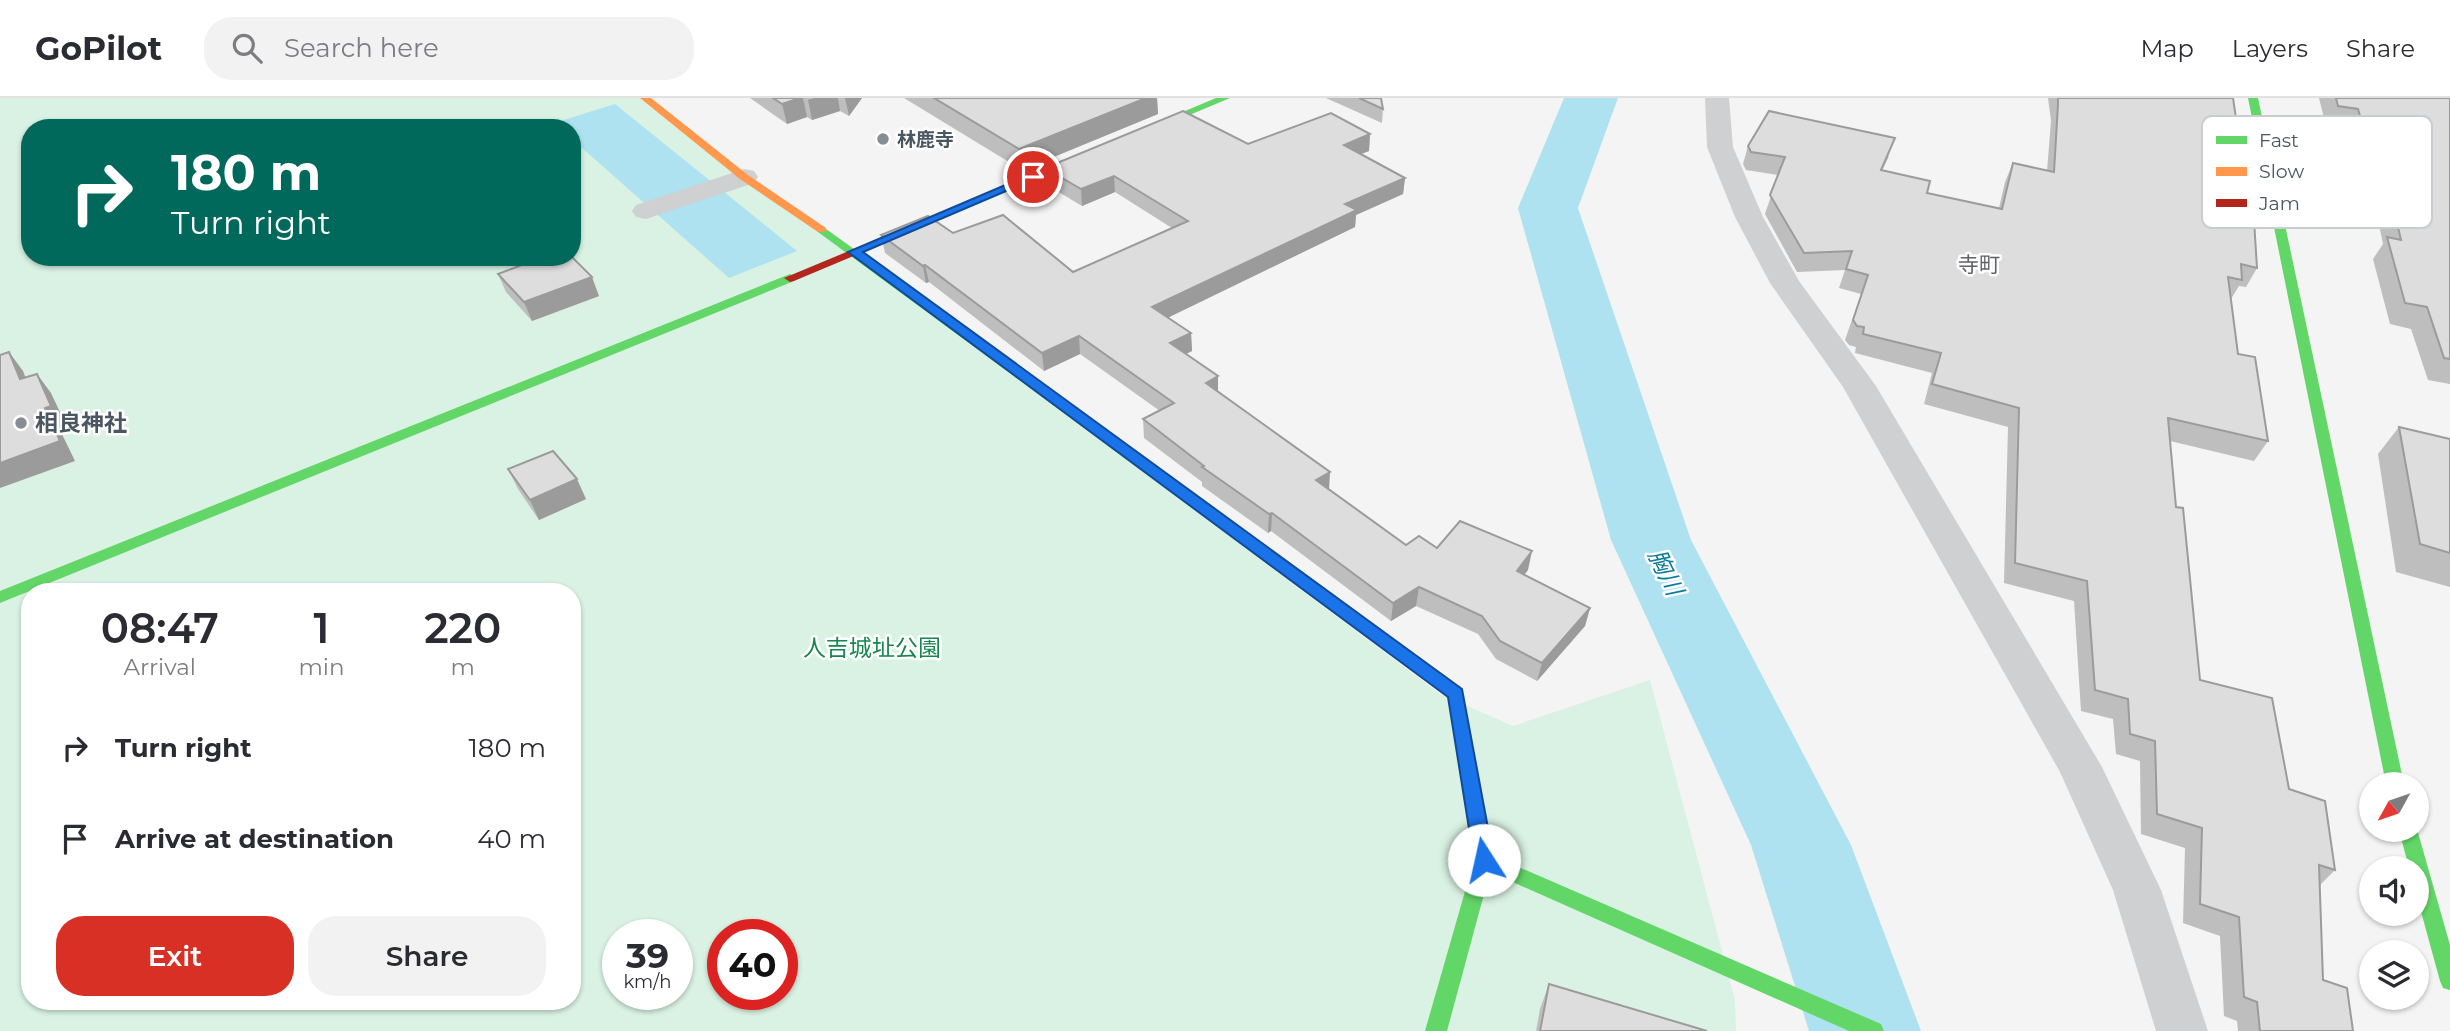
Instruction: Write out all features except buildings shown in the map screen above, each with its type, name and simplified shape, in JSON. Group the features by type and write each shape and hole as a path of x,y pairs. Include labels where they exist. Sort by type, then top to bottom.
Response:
{"street":[{"path":"645,98 732,181 854,252 1456,693 1484,860 1436,1031"},
{"path":"35,583 854,252 1225,98"},
{"path":"1717,98 1720,147 1749,217 1786,283 1858,386 2080,768 2137,890 2182,1031"},
{"path":"2253,98 2257,116"},
{"path":"646,211 732,181"},
{"path":"2280,228 2393,772"},
{"path":"0,597 21,589"},
{"path":"2411,842 2450,981"},
{"path":"1484,860 1873,1031"}],"green space":[{"name":"人吉城址公園","path":"0,98 644,98 1440,694 1513,726 1650,680 1735,1000 1736,1031 0,1031"}],"water":[{"path":"615,104 797,251 729,278 581,147 581,119 567,119"}],"waterway":[{"name":"胸川","path":"1591,98 1548,208 1651,540 1801,845 1865,1031"}],"traffic: fast":[{"path":"952,211 1225,98"},
{"path":"2253,98 2257,116"},
{"path":"2280,228 2393,772"},
{"path":"822,230 1330,600"},
{"path":"35,583 790,278"},
{"path":"0,597 21,589"},
{"path":"2411,842 2450,981"},
{"path":"1436,1031 1484,860 1873,1031"}],"traffic: slow":[{"path":"645,98 744,177 822,230"},
{"path":"1330,600 1456,693 1484,860"}],"traffic: jam":[{"path":"790,278 952,211"}],"place":[{"name":"林鹿寺","path":"883,139"},
{"name":"相良神社","path":"21,423"}],"district":[{"name":"寺町","path":"1979,264"}],"route":[{"path":"1033,177 854,252 1456,693 1484,860"}]}
